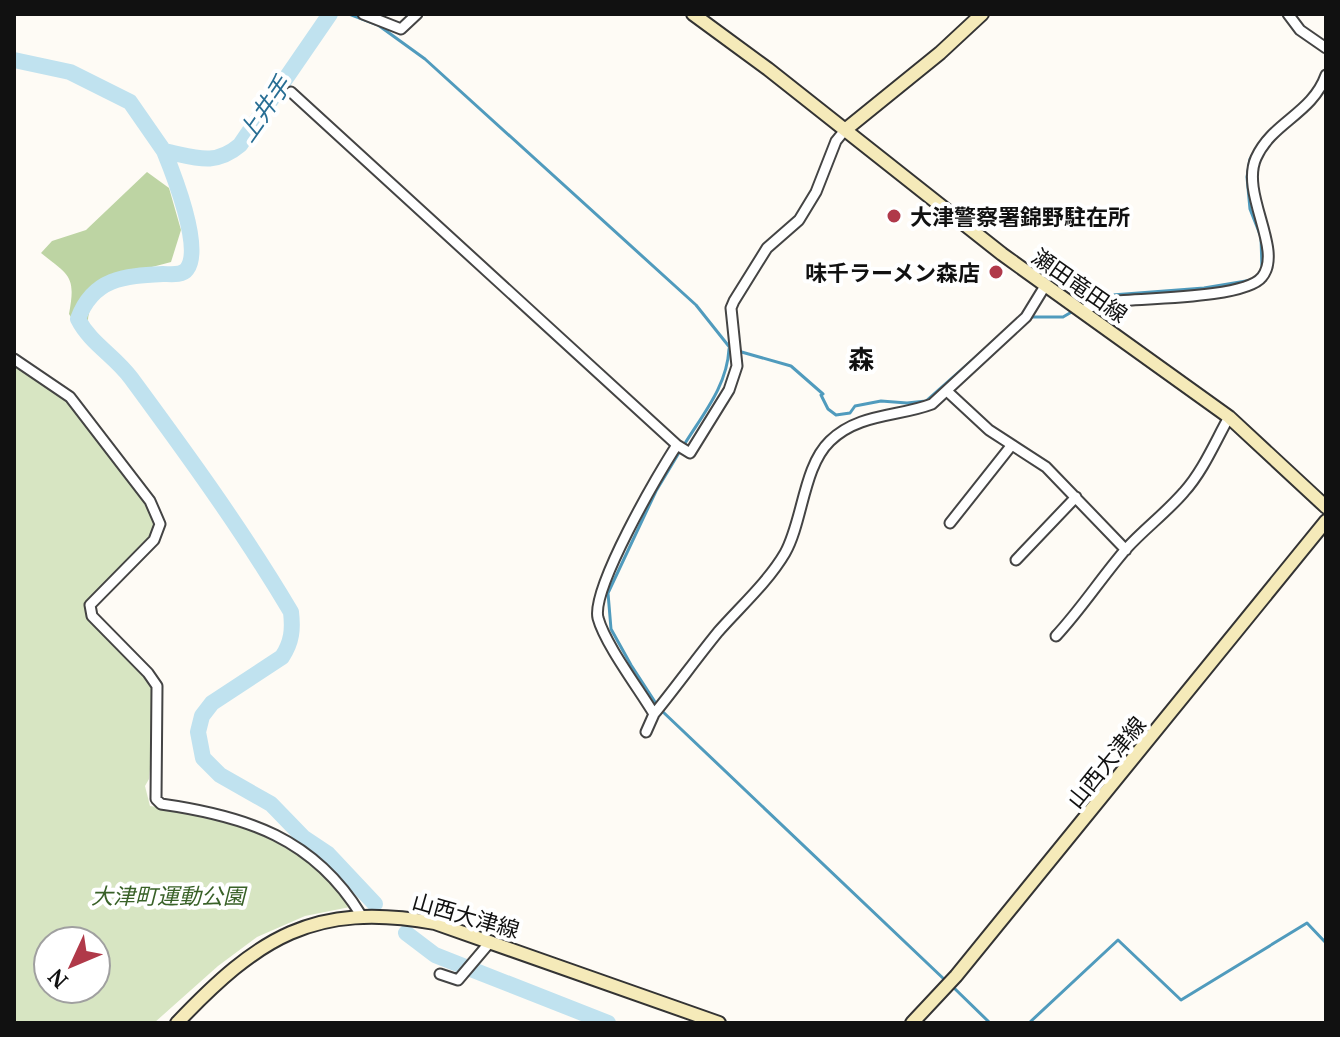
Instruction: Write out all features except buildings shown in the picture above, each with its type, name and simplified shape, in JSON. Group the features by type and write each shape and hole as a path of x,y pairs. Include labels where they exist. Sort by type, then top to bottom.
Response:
{"main road":[{"name":"瀬田竜田線","path":"693,14 1045,286 1084,310 1229,417 1326,507"},
{"path":"845,130 940,53 982,14"},
{"name":"山西大津線","path":"912,1023 956,976 1326,521"},
{"name":"山西大津線","path":"177,1023 217,981 256,950 285,933 336,918 361,915 403,917 435,923 719,1023"}],"street":[{"path":"363,14 401,29 417,14"},
{"path":"1288,14 1300,30 1326,48"},
{"path":"1084,310 1103,302 1221,292 1258,283 1269,268 1269,258 1255,205 1254,162 1275,132 1314,100 1326,75"},
{"path":"291,92 677,445 690,453 729,390 737,366 731,308 734,301 767,248 799,220 825,174 836,141 845,130"},
{"path":"646,732 654,714 786,550 802,497 824,448 831,440 854,424 932,404 1026,317 1045,286"},
{"path":"14,359 70,397 150,501 160,524 154,540 90,605 92,616 157,686 156,799 161,804 229,816 285,841 320,864 345,890 361,915"},
{"path":"948,392 960,406 1011,446 1046,467 1126,550"},
{"path":"1056,636 1078,613 1093,588 1102,582 1126,550 1186,491 1229,417"},
{"path":"654,714 615,651 598,619 597,609 603,587 626,535 677,445"},
{"path":"950,523 1011,446"},
{"path":"1016,560 1076,497"},
{"path":"440,974 458,980 491,941"}],"green space":[{"path":"147,172 169,188 181,230 171,262 114,281 97,296 89,311 88,345 69,314 72,292 68,278 41,253 52,241 86,230"},
{"name":"大津町運動公園","path":"14,364 60,394 82,416 154,519 150,538 90,597 85,607 88,616 143,673 153,692 154,735 149,779 145,786 150,806 207,817 262,836 311,865 332,884 350,907 305,916 257,937 218,966 154,1023 14,1023"}],"waterway":[{"name":"上井手","path":"14,60 70,72 130,102 164,151 195,158 213,158 231,152 240,145 330,14"},
{"path":"349,14 378,25 425,59 696,305 731,349"},
{"path":"1262,269 1261,237 1250,209 1247,177 1250,159 1263,139"},
{"path":"164,151 189,228 191,259 187,269 179,274 123,278 101,287 84,305 78,319 89,335 125,370 173,435 234,522 291,612 291,635 282,657 212,703 202,716 198,732 203,758 220,775 271,804 304,838 328,854 375,904"},
{"path":"1101,299 1112,295 1204,288 1252,280"},
{"path":"1030,317 1063,317 1075,310"},
{"path":"738,351 791,366 823,394 828,409 836,415 850,413 855,406 881,401 926,401 996,339"},
{"path":"684,445 719,387 729,349"},
{"path":"657,705 611,629 608,593 656,491 680,451"},
{"path":"662,711 946,981"},
{"path":"1029,1023 1118,940 1181,1000 1307,923 1326,943"},
{"path":"406,933 435,955 608,1023"},
{"path":"952,986 990,1023"}],"place":[{"name":"大津警察署錦野駐在所","path":"894,216"},
{"name":"味千ラーメン森店","path":"996,272"}],"district":[{"name":"森","path":"861,359"}]}
